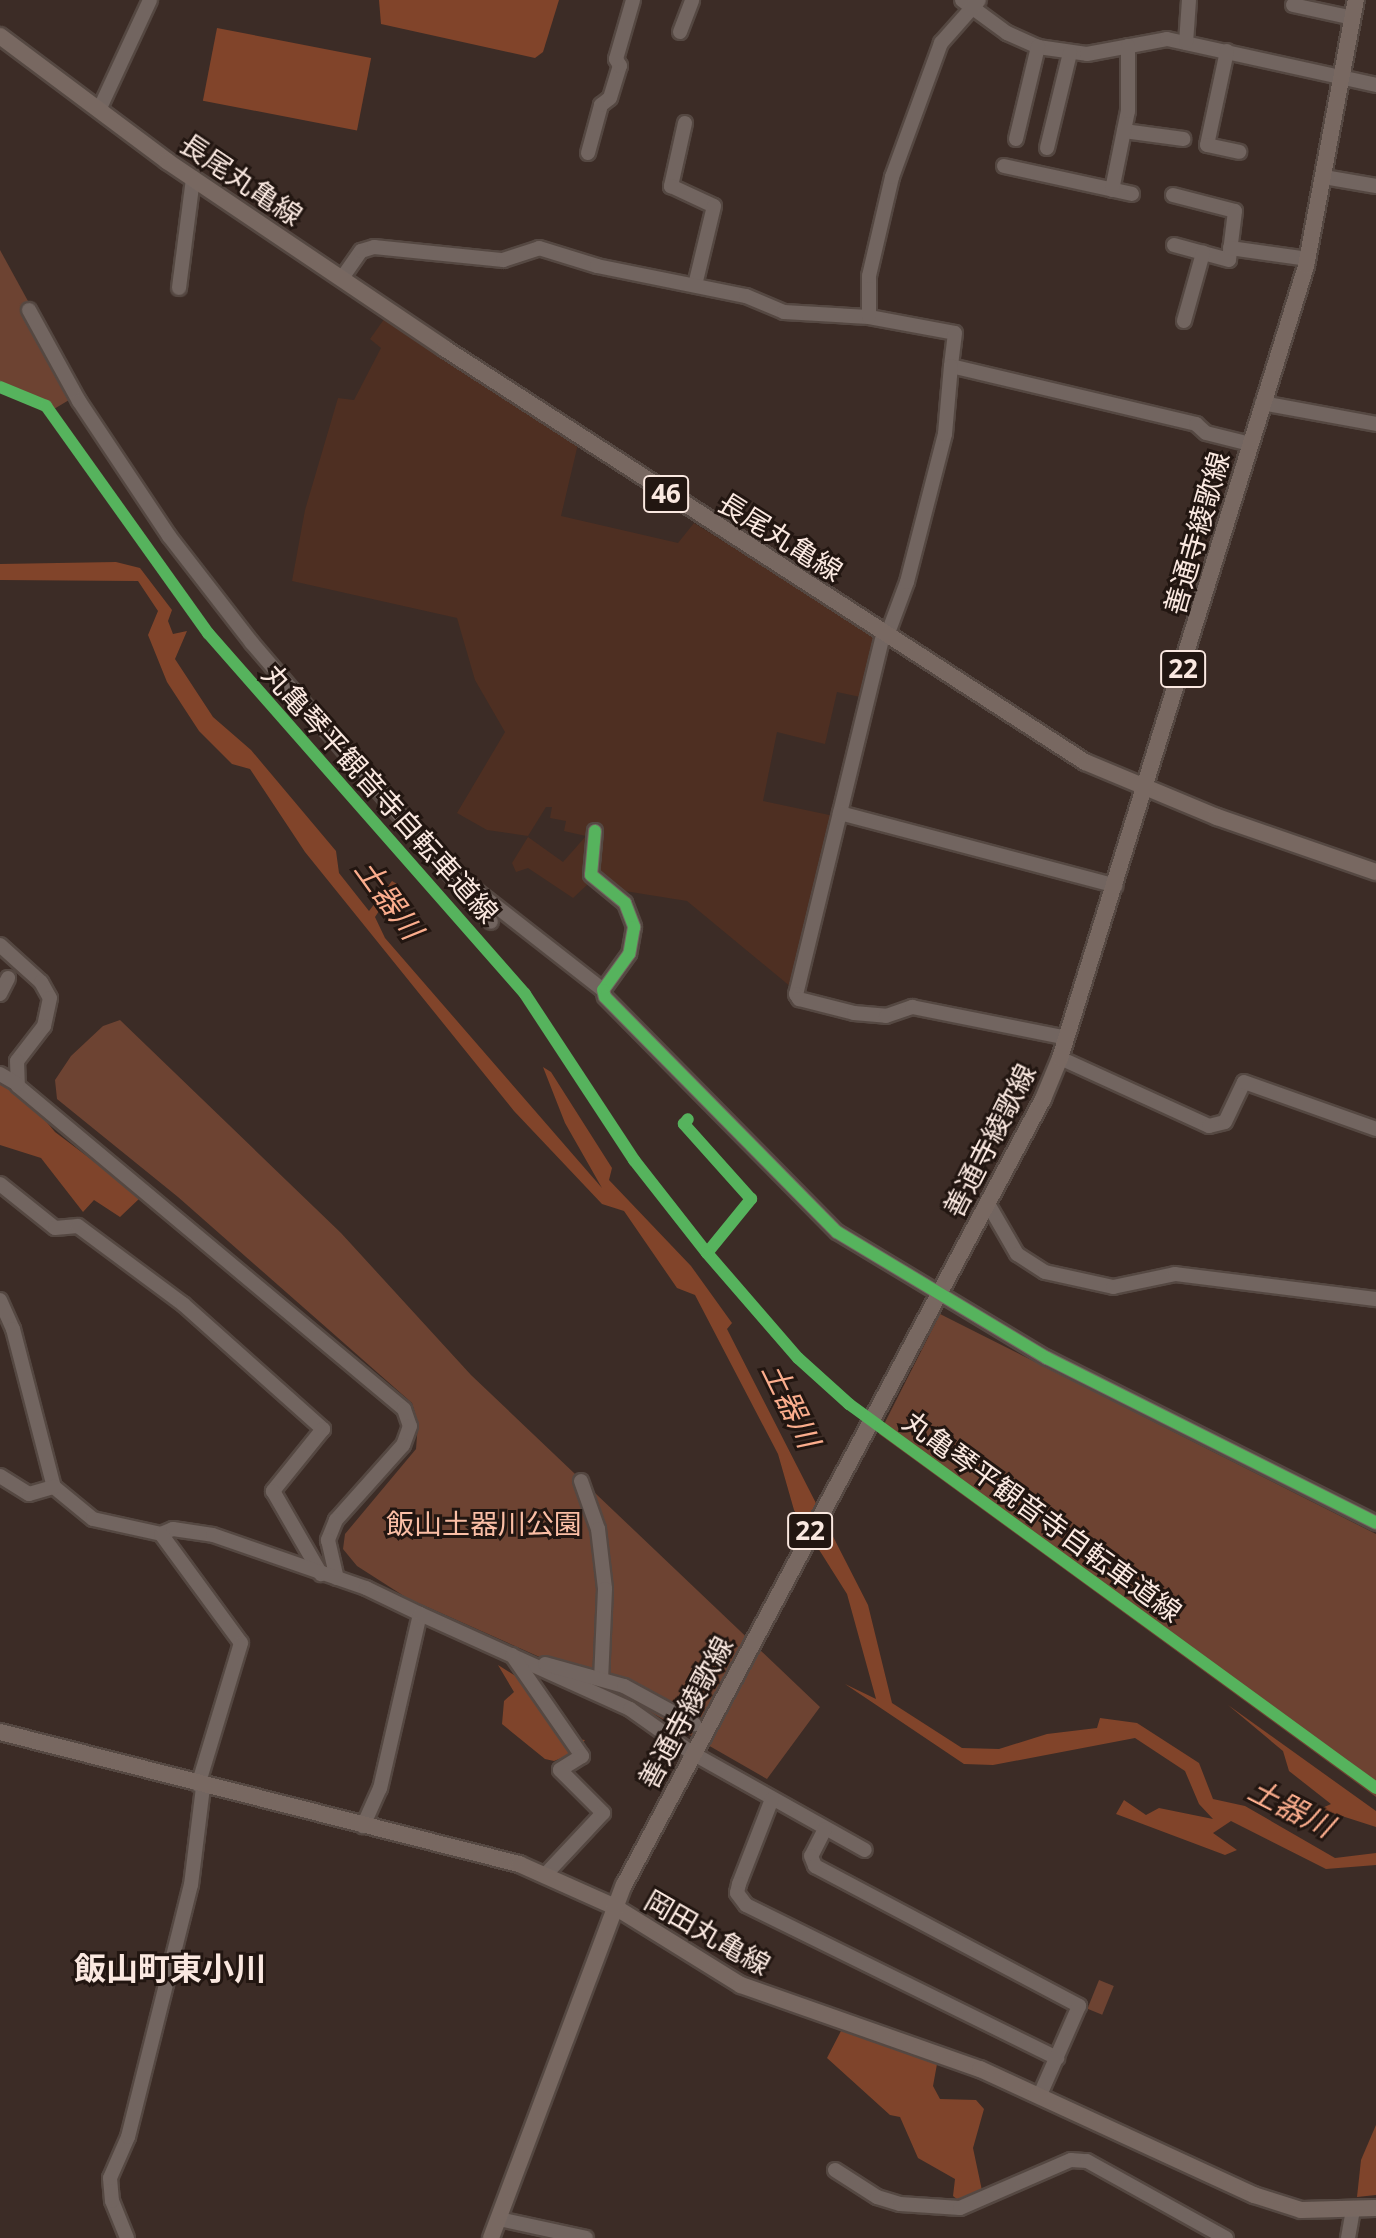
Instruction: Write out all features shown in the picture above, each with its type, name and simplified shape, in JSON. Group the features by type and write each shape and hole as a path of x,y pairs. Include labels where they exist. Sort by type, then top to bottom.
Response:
{"main road":[{"name":"善通寺綾歌線","path":"491,2238 615,1907 638,1859 987,1202 1060,1058 1147,789 1308,259 1356,0"},
{"name":"長尾丸亀線","path":"0,36 193,178 342,278 658,489 1085,762 1147,789 1376,872"},
{"name":"岡田丸亀線","path":"0,1732 201,1786 470,1850 546,1874 615,1907 741,1985 1040,2095 1254,2195 1301,2210 1376,2208"}],"street":[{"path":"99,110 150,0"},
{"path":"588,153 601,105 610,98 620,66 616,59 633,0"},
{"path":"680,32 692,0"},
{"path":"1186,43 1189,0"},
{"path":"869,317 869,276 892,177 941,43 971,3 1007,33 1038,47 1070,53 1151,40 1186,43 1376,85"},
{"path":"1293,5 1353,18"},
{"path":"1112,190 1124,131 1128,46"},
{"path":"1016,139 1038,47"},
{"path":"1227,51 1207,145 1236,148"},
{"path":"1047,148 1070,53"},
{"path":"685,123 671,186 714,206 695,285"},
{"path":"1124,131 1183,138"},
{"path":"1004,167 1132,194"},
{"path":"1324,177 1376,186"},
{"path":"179,288 193,178"},
{"path":"1173,195 1235,211 1229,260 1174,245"},
{"path":"342,278 361,251 374,247 503,260 539,248 597,266 746,296 784,312 869,317 955,333 945,434 911,568 886,632 795,986 799,999 871,1015 912,1007 946,1011 1067,1038"},
{"path":"1230,248 1308,259"},
{"path":"1184,321 1203,253"},
{"path":"29,310 79,401 169,536 305,707 491,922"},
{"path":"951,366 1196,424 1206,433 1250,444"},
{"path":"1262,403 1376,424"},
{"path":"840,813 1116,886"},
{"path":"595,831 591,875 625,903 634,927 629,954 603,990"},
{"path":"442,862 603,990 837,1232 1047,1358 1376,1523"},
{"path":"0,945 41,982 50,998 44,1026 17,1061 17,1084"},
{"path":"0,994 8,978"},
{"path":"1060,1058 1209,1126 1225,1122 1244,1082 1376,1129"},
{"path":"0,1074 17,1084 404,1409 410,1426 403,1445 336,1520 328,1540 337,1578"},
{"path":"0,1184 55,1228 78,1226 183,1304 323,1429 273,1491 321,1574"},
{"path":"987,1202 1017,1254 1045,1272 1113,1287 1175,1274 1376,1299"},
{"path":"0,1300 13,1329 35,1431 54,1487 106,1526 161,1534 194,1529 337,1578 630,1709 692,1753 865,1850"},
{"path":"0,1476 29,1494 54,1487"},
{"path":"581,1481 598,1529 605,1589 601,1679"},
{"path":"127,2238 112,2201 110,2178 128,2137 191,1885 201,1786 241,1643 161,1534"},
{"path":"363,1826 380,1788 420,1614"},
{"path":"512,1654 582,1756 560,1770 603,1813 546,1874"},
{"path":"526,1661 601,1679 694,1724"},
{"path":"526,1661 537,1672 612,1708 662,1740"},
{"path":"772,1799 739,1884 737,1893 746,1905 1057,2058"},
{"path":"825,1829 811,1856 815,1866 1071,1998 1080,2011 1040,2095"},
{"path":"835,2170 877,2197 900,2204 960,2208 1071,2160 1087,2161 1226,2238"},
{"path":"1348,2238 1353,2209"},
{"path":"499,2219 586,2238"}],"shaded area":[{"path":"379,0 559,0 543,52 535,58 381,24"},
{"path":"217,28 371,58 357,131 203,101"},
{"path":"387,315 578,444 561,516 678,543 694,523 870,632 878,642 865,698 837,692 825,744 777,732 763,801 834,816 791,987 687,901 587,885 573,898 528,868 516,872 512,863 528,837 563,862 586,836 564,831 566,821 550,818 552,807 546,807 528,836 487,830 457,813 505,732 475,680 457,618 292,581 305,510 338,398 354,400 381,348 370,339"},
{"path":"116,562 140,568 172,610 168,621 173,634 187,631 175,659 213,717 251,750 336,851 339,873 369,911 392,881 397,884 375,917 385,938 602,1188 565,1123 543,1067 551,1072 612,1168 609,1180 691,1266 732,1323 727,1329 868,1605 892,1703 962,1748 999,1749 1047,1734 1097,1728 1100,1718 1137,1723 1199,1763 1213,1799 1245,1806 1335,1858 1376,1853 1376,1865 1326,1869 1231,1821 1213,1833 1237,1850 1225,1855 1116,1814 1124,1800 1146,1815 1159,1808 1213,1819 1199,1804 1185,1771 1135,1738 993,1765 964,1764 845,1684 876,1699 847,1594 794,1510 778,1454 695,1295 677,1288 624,1211 602,1204 514,1111 305,852 250,769 232,764 199,731 167,682 148,635 158,611 138,581 0,580 0,564"},
{"path":"0,1081 28,1100 55,1132 141,1197 120,1217 94,1200 83,1212 41,1158 0,1145"},
{"path":"498,1665 527,1683 568,1738 585,1740 574,1753 554,1761 545,1759 502,1724 504,1701 514,1692"},
{"path":"1228,1705 1376,1811 1376,1827 1320,1809 1331,1804 1289,1771 1283,1751"},
{"path":"842,2029 937,2064 933,2086 940,2099 976,2100 984,2109 973,2148 984,2200 964,2205 953,2196 955,2179 918,2158 900,2117 890,2115 827,2058"},
{"path":"1376,2125 1376,2195 1357,2197 1361,2160"}],"green space":[{"path":"0,250 79,394 49,412 0,391"},
{"name":"飯山土器川公園","path":"120,1020 341,1233 471,1375 820,1707 767,1779 605,1686 407,1598 357,1566 343,1549 345,1534 416,1449 418,1423 412,1403 178,1197 57,1099 55,1080 71,1056 103,1026"},
{"path":"940,1314 1376,1534 1376,1797 879,1434"},
{"path":"1099,1980 1114,1986 1102,2015 1087,2009"}],"cycle path":[{"name":"丸亀琴平観音寺自転車道線","path":"0,387 46,406 208,633 525,994 634,1160 707,1253 751,1199 684,1124 688,1119"},
{"path":"595,831 591,875 625,903 634,927 629,954 603,990 605,997 837,1232 1047,1358 1376,1523"},
{"name":"丸亀琴平観音寺自転車道線","path":"707,1253 798,1358 849,1404 1376,1788"}],"district":[{"name":"飯山町東小川","path":"170,1968"}],"water label":[{"name":"土器川","path":"389,899"},
{"name":"土器川","path":"791,1405"},
{"name":"土器川","path":"1291,1808"}]}
